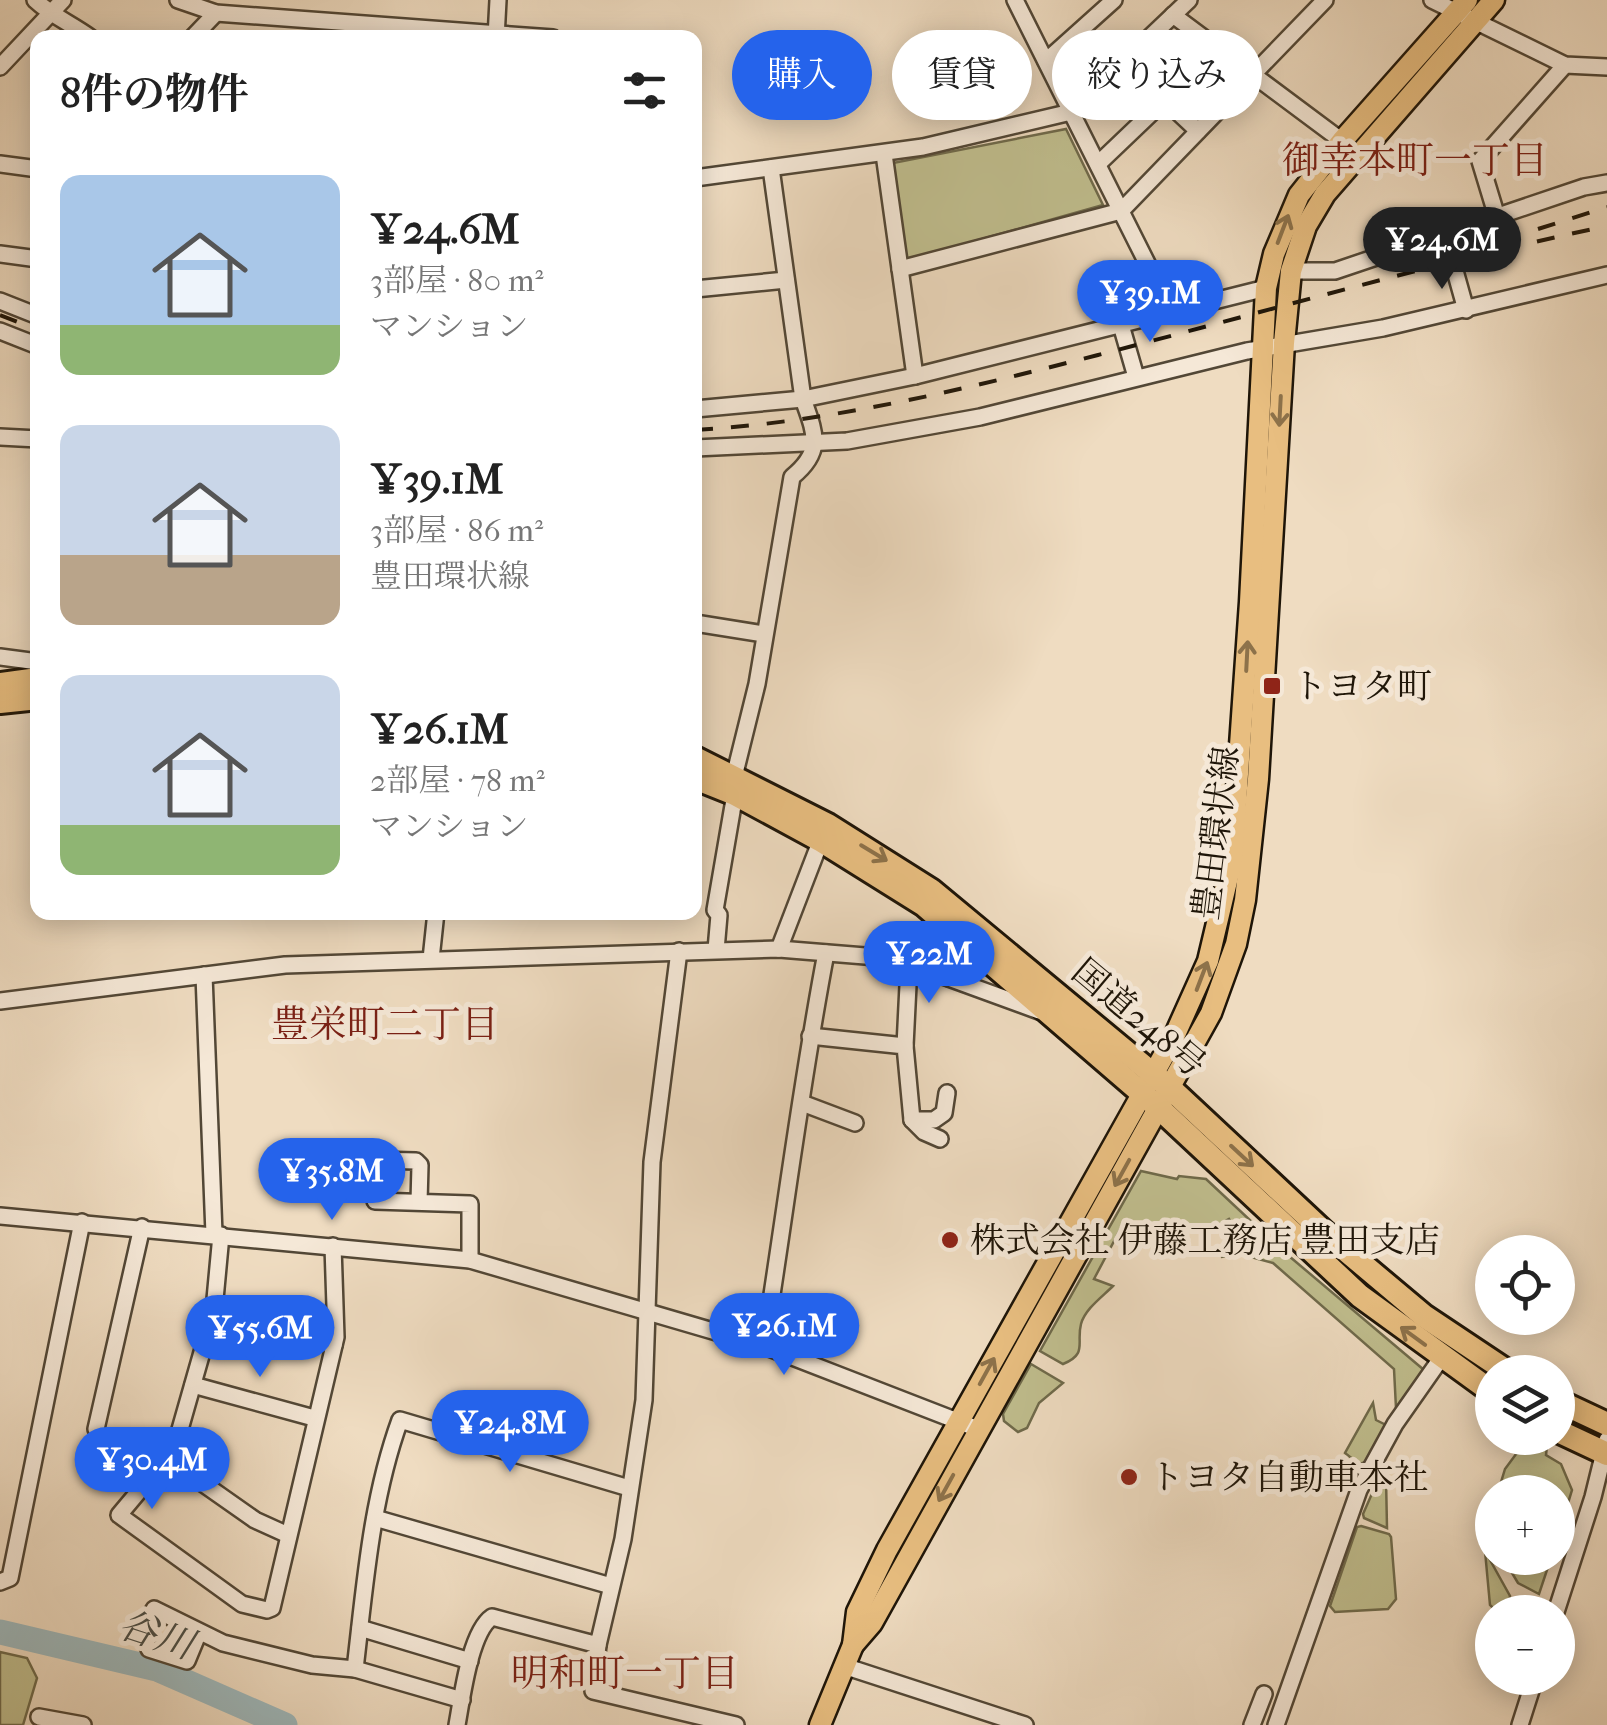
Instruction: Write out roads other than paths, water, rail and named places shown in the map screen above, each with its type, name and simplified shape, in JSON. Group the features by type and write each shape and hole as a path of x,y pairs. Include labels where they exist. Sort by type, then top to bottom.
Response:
{"highway":[{"path":"0,684 30,680"},
{"path":"0,702 30,699"},
{"name":"国道248号","path":"702,763 734,786 932,890 1156,1091 1424,1316 1482,1355"},
{"name":"国道248号","path":"702,779 734,786"},
{"name":"国道248号","path":"824,833 924,905 1050,1014 1156,1091 1360,1296 1475,1380"},
{"path":"1575,1409 1607,1424"},
{"path":"1575,1437 1606,1449"}],"main road":[{"name":"豊田環状線","path":"1274,345 1266,288 1286,219 1299,195 1342,141 1466,12 1494,0"},
{"name":"豊田環状線","path":"820,1725 853,1645 858,1612 888,1550 969,1424 1156,1091 1208,961 1232,860 1274,345 1291,271 1306,226 1325,194 1466,12"}],"street":[{"path":"35,0 60,7 84,30"},
{"path":"178,0 216,14 367,30"},
{"path":"496,30 498,0"},
{"path":"1016,0 1052,73"},
{"path":"1046,61 1114,0"},
{"path":"1158,30 1189,0"},
{"path":"1262,65 1325,0"},
{"path":"1432,0 1466,12 1565,65 1607,67"},
{"path":"37,30 60,7"},
{"path":"200,30 216,14"},
{"path":"1173,16 1193,30"},
{"path":"0,67 30,37"},
{"path":"1497,217 1480,161 1565,65"},
{"path":"1262,79 1342,141"},
{"path":"1098,164 1164,100 1198,131"},
{"path":"702,177 884,154 1052,116"},
{"path":"1075,120 1171,312"},
{"path":"900,269 1120,210 1209,120"},
{"path":"884,154 915,376"},
{"path":"0,164 30,168"},
{"path":"716,950 719,915 715,910 734,786 792,476 802,468 816,444 803,399 771,168"},
{"path":"1291,271 1335,272 1584,187 1607,183"},
{"path":"1445,235 1466,310"},
{"path":"0,254 30,258"},
{"path":"702,448 816,444 980,418 1274,345 1383,328 1607,275"},
{"path":"702,287 786,280"},
{"path":"702,408 803,399 915,376 1266,288"},
{"path":"0,301 30,313"},
{"path":"1121,324 1136,377"},
{"path":"0,331 30,343"},
{"path":"0,436 30,438"},
{"path":"702,624 764,634"},
{"path":"0,657 30,663"},
{"path":"779,949 824,833"},
{"path":"431,960 435,920"},
{"path":"0,1001 285,965 779,949 911,965 1050,1014"},
{"path":"679,952 652,1162 644,1400 626,1524 598,1645 593,1691 736,1725"},
{"path":"764,1346 826,952"},
{"path":"911,965 905,1046 912,1120 924,1132 940,1139"},
{"path":"204,975 218,1234 214,1310 171,1461 118,1515 242,1604 267,1610 272,1608 334,1345 333,1246"},
{"path":"810,1036 905,1046"},
{"path":"912,1120 934,1120 944,1113 947,1093"},
{"path":"802,1103 854,1124"},
{"path":"419,1202 470,1204 470,1260"},
{"path":"0,1216 470,1260 764,1346 969,1424"},
{"path":"0,1582 10,1578 82,1222"},
{"path":"96,1429 142,1228"},
{"path":"214,1310 334,1345"},
{"path":"1276,1725 1359,1490 1395,1424 1442,1357"},
{"path":"193,1384 314,1418"},
{"path":"355,1669 384,1462 400,1420 630,1488"},
{"path":"1561,1595 1606,1449"},
{"path":"171,1461 255,1520 288,1534"},
{"path":"375,1518 611,1586"},
{"path":"456,1725 470,1661 486,1620 492,1617 598,1645"},
{"path":"360,1628 470,1661"},
{"path":"200,1632 223,1643 312,1665 355,1669 462,1700"},
{"path":"844,1666 1025,1725"},
{"path":"1252,1725 1264,1694"},
{"path":"1520,1725 1530,1695"},
{"path":"39,1717 83,1725"}],"waterway":[{"name":"谷川","path":"0,1632 157,1669 285,1725"}],"railway":[{"path":"1538,229 1607,207"},
{"path":"702,429 797,420 948,392 1416,271 1607,226"},
{"path":"0,315 30,327"}],"place":[{"name":"トヨタ町","path":"1272,686"},
{"name":"株式会社 伊藤工務店 豊田支店","path":"950,1240"},
{"name":"トヨタ自動車本社","path":"1129,1477"}],"district":[{"name":"御幸本町一丁目","path":"1415,160"},
{"name":"豊栄町二丁目","path":"385,1024"},
{"name":"明和町一丁目","path":"625,1673"}]}
